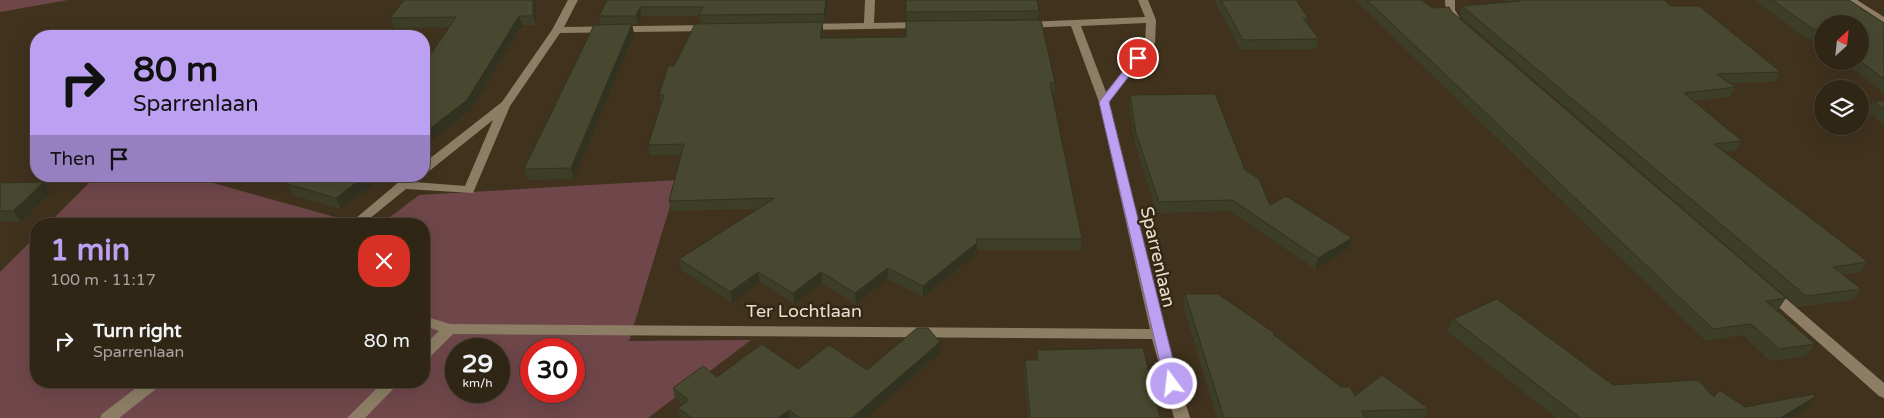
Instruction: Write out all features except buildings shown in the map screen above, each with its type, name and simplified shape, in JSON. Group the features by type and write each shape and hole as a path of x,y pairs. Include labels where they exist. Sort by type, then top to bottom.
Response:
{"street":[{"path":"403,185 469,190 506,104 556,30 573,0"},
{"path":"869,26 870,0"},
{"path":"1104,102 1150,43 1151,20 1144,0"},
{"path":"1450,0 1450,10 1453,18 1470,33"},
{"path":"1851,0 1884,22"},
{"path":"1016,25 1151,20"},
{"name":"Sparrenlaan","path":"1076,24 1104,102 1158,334 1182,418"},
{"path":"791,27 928,25"},
{"path":"556,30 722,28"},
{"path":"430,164 506,104"},
{"path":"362,218 407,182"},
{"path":"1764,287 1884,392"},
{"name":"Ter Lochtlaan","path":"430,323 450,329 1158,334"},
{"path":"430,348 450,329"},
{"path":"108,418 147,388"},
{"path":"355,418 387,388"}],"shaded area":[{"path":"0,0 68,0 0,12"},
{"path":"678,180 629,341 751,340 648,418 0,418 0,272 30,242 30,388 430,388 430,218 389,218 419,195"},
{"path":"90,182 210,182 338,218 54,218"}],"route":[{"path":"1138,58 1104,102 1158,334 1172,384"}]}
